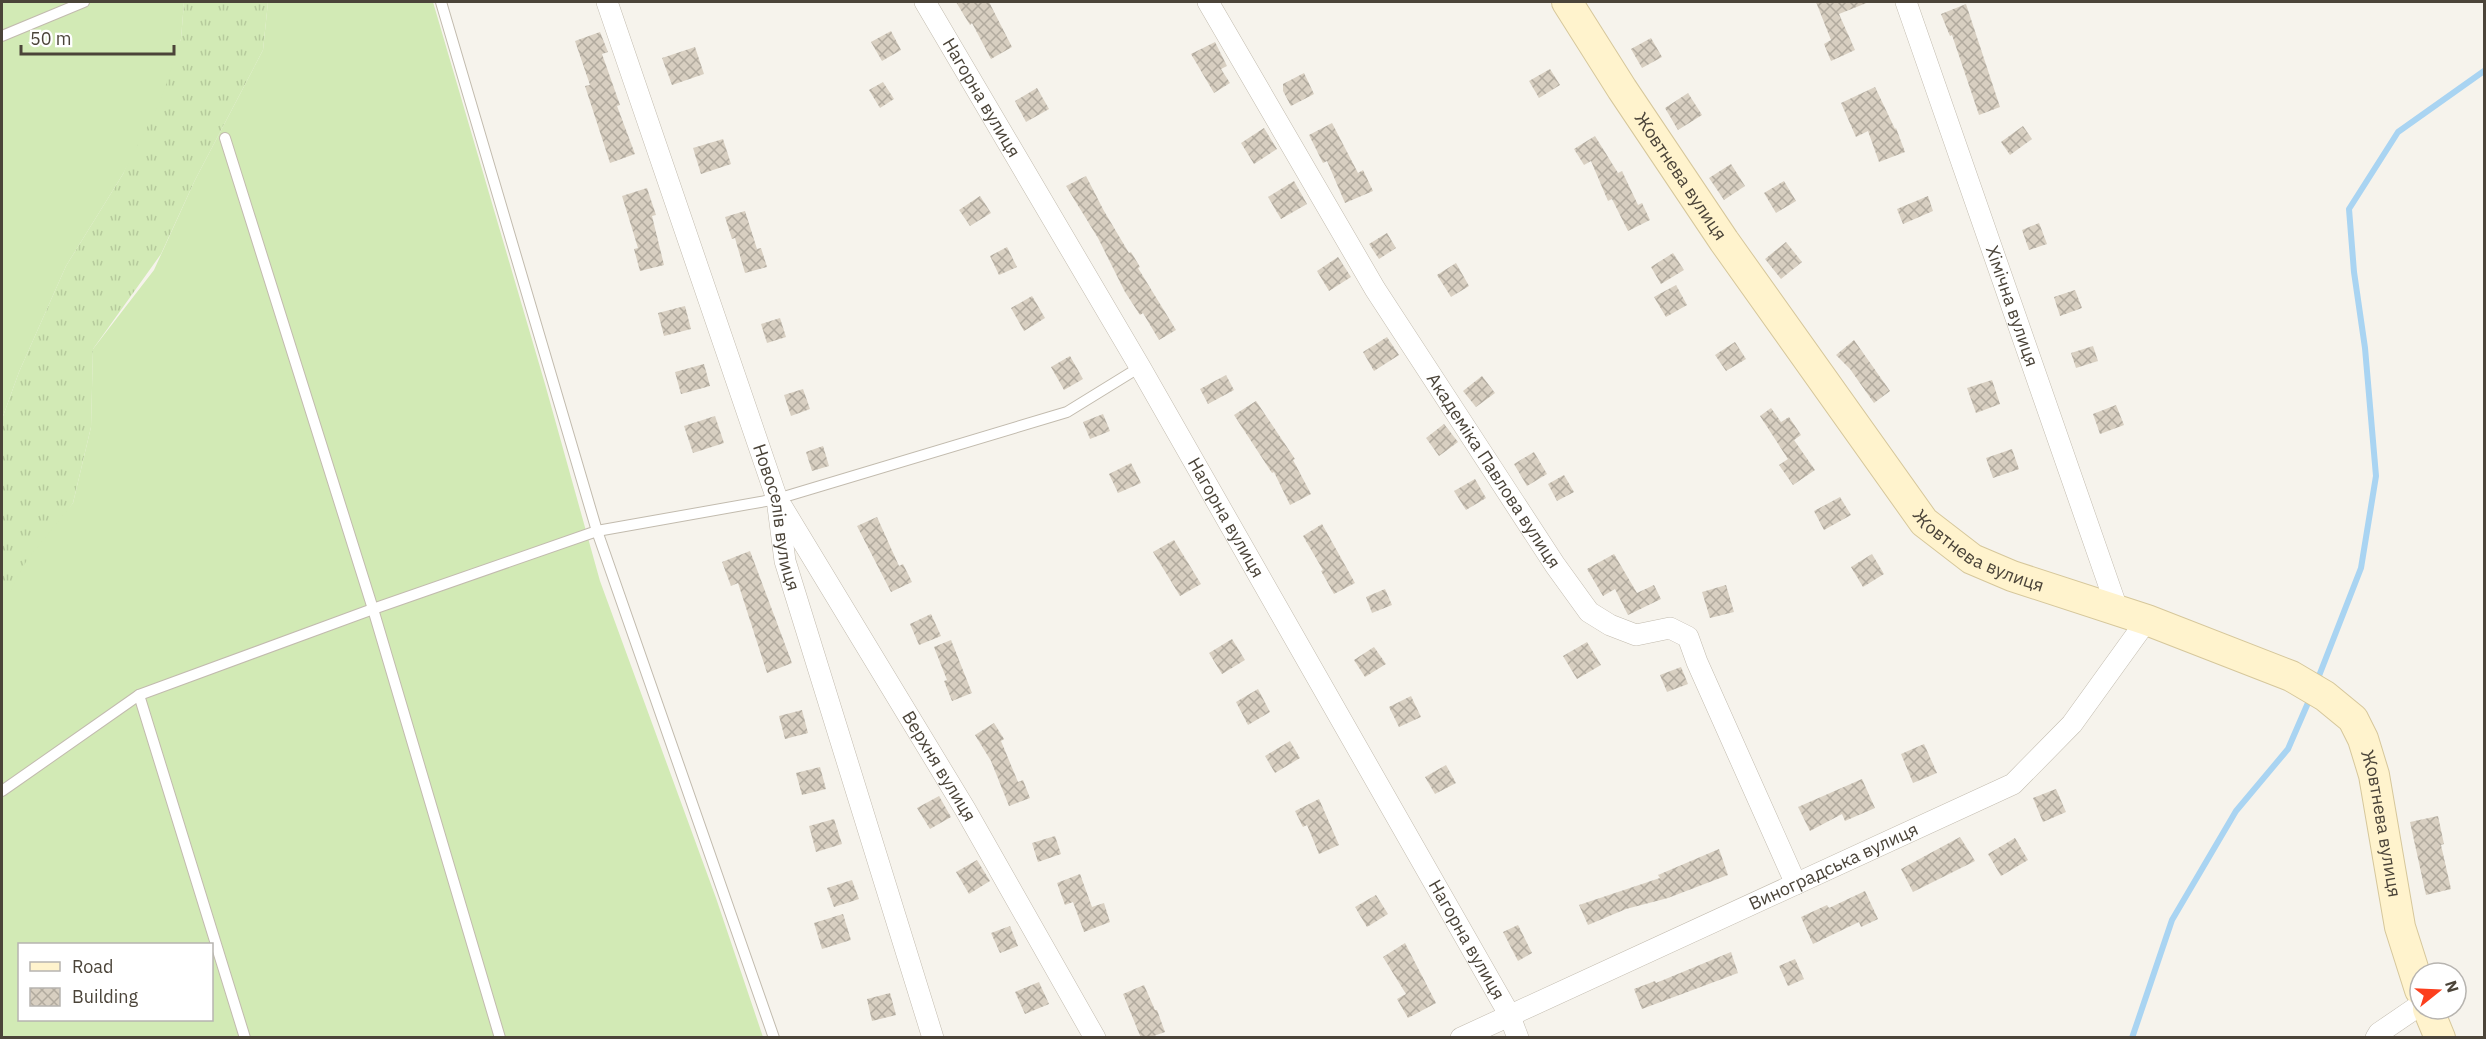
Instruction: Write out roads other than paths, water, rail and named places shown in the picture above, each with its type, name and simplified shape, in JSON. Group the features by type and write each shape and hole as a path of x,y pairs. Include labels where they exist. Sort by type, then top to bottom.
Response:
{"main road":[{"name":"Жовтнева вулиця","path":"1567,2 1724,241 1924,522 1972,559 2012,576 2147,620 2312,689 2353,719 2368,752 2374,775 2400,927 2411,961"},
{"path":"2433,1021 2440,1038"}],"street":[{"name":"Новоселів вулиця","path":"607,2 777,499 785,561 933,1038"},
{"name":"Нагорна вулиця","path":"925,2 1140,367 1509,1014 1518,1038"},
{"name":"Академіка Павлова вулиця","path":"1208,2 1375,289 1555,565 1589,612 1610,625 1636,635 1670,628 1688,637 1796,884"},
{"name":"Хімічна вулиця","path":"1906,2 2118,610"},
{"name":"Верхня вулиця","path":"777,499 965,809 1095,1038"},
{"name":"Виноградська вулиця","path":"1461,1038 2013,784 2072,724 2147,620"},
{"path":"2376,1038 2379,1033 2408,1013"}],"lane":[{"path":"2,36 84,2"},
{"path":"441,2 597,531 774,1038"},
{"path":"225,138 373,609 500,1038"},
{"path":"2,791 139,695 373,609 597,531 777,499 1067,412 1140,367"},
{"path":"139,695 245,1038"}],"waterway":[{"path":"2317,681 2361,568 2376,476 2365,348 2354,272 2349,209 2398,132 2484,71"},
{"path":"2132,1038 2172,920 2236,811 2288,749 2311,696"}]}
